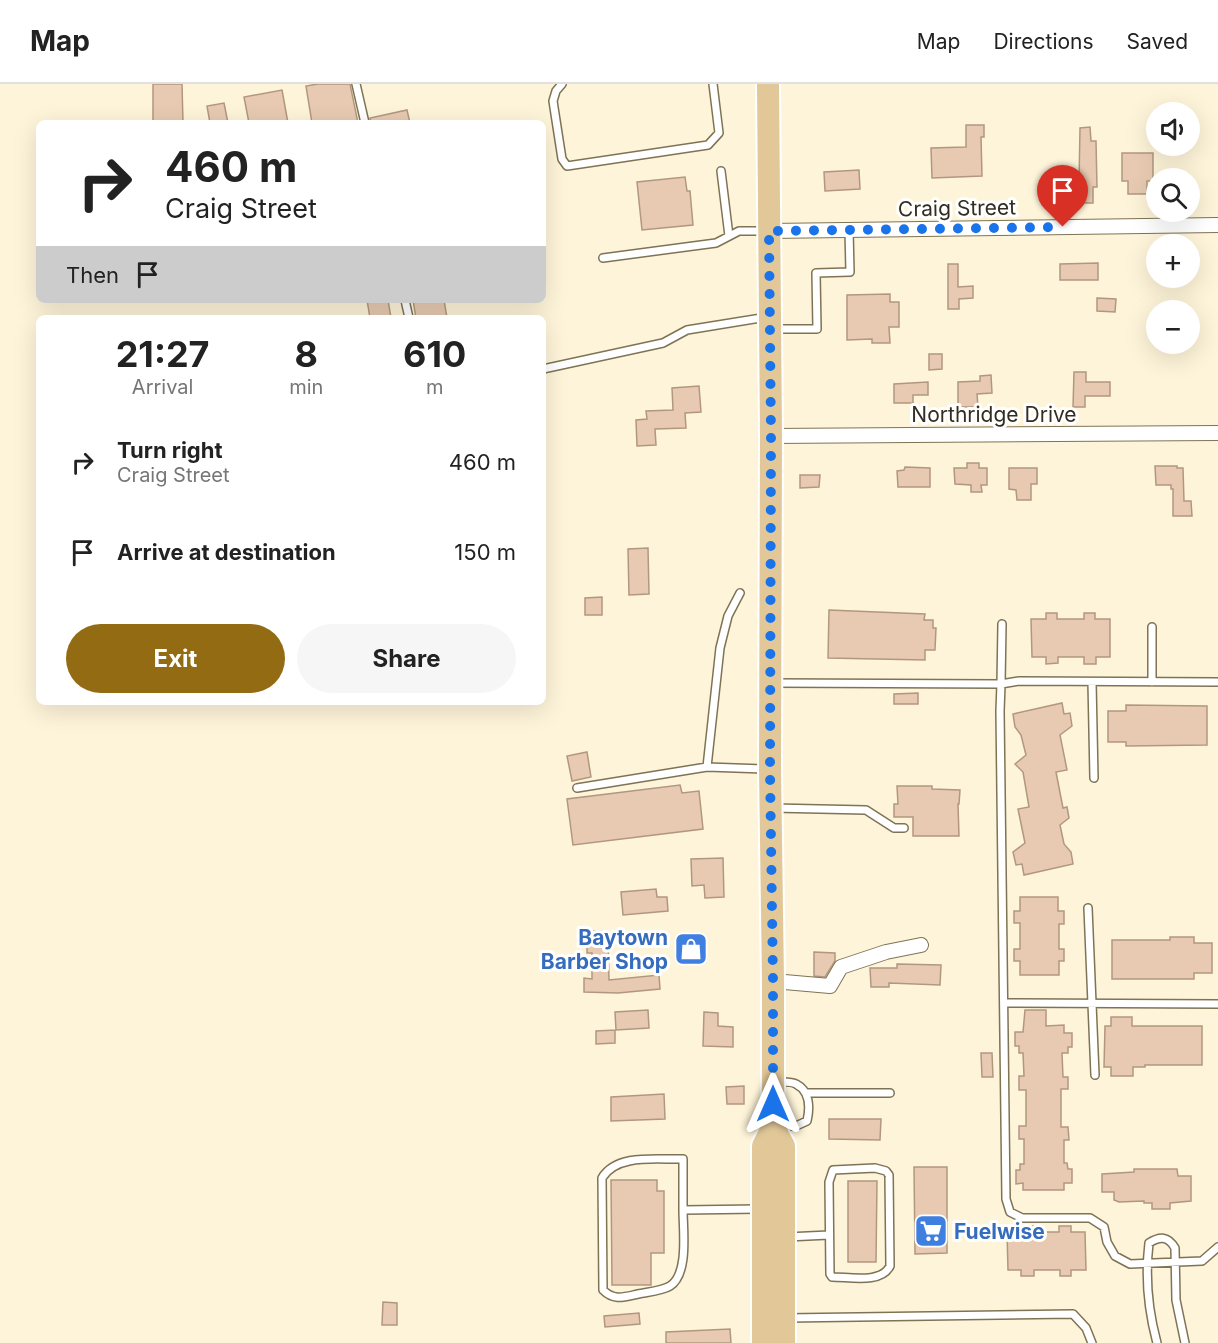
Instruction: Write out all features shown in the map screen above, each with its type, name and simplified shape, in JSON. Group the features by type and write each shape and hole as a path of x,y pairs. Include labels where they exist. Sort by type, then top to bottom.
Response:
{"main road":[{"path":"763,1343 763,1146 773,1125 768,84"},
{"path":"773,1125 784,1146 784,1343"}],"street":[{"name":"Craig Street","path":"769,231 1218,225"},
{"name":"Northridge Drive","path":"771,436 1218,433"},
{"path":"773,981 830,986 841,967 886,952 921,945"}],"lane":[{"path":"356,84 364,120"},
{"path":"562,84 556,91 553,101 562,159 567,166 708,145 718,133 713,84"},
{"path":"721,171 729,236"},
{"path":"546,368 663,343 687,330 770,323 817,329 816,273 850,272 849,230"},
{"path":"603,258 710,244 739,231 769,231"},
{"path":"707,767 720,648 728,616 740,593"},
{"path":"1002,624 1006,1199 1010,1212 1022,1218 1090,1218 1104,1227 1107,1242 1114,1256 1130,1264 1202,1261 1218,1247"},
{"path":"1152,627 1152,682"},
{"path":"1092,681 1094,778"},
{"path":"770,683 1218,682"},
{"path":"577,788 707,767 770,769"},
{"path":"770,808 866,810 894,828 904,828"},
{"path":"1088,908 1095,1075"},
{"path":"1004,1003 1218,1004"},
{"path":"773,1082 796,1083 806,1093 810,1110 807,1121 796,1125 773,1125"},
{"path":"806,1093 890,1093"},
{"path":"683,1159 683,1209 682,1268 678,1278 669,1287 619,1298 609,1296 603,1290 602,1178 606,1170 618,1163 683,1159"},
{"path":"875,1168 886,1171 889,1175 890,1186 890,1266 887,1272 878,1277 832,1277 829,1235 829,1182 833,1170 875,1168"},
{"path":"683,1209 764,1208"},
{"path":"784,1237 829,1235"},
{"path":"1157,1343 1148,1296 1149,1243 1157,1238 1171,1241 1175,1248 1176,1300 1185,1343"},
{"path":"785,1318 1073,1314 1086,1328 1092,1343"}],"building":[{"path":"153,84 182,84 183,120 153,120"},
{"path":"350,84 357,120 312,120 306,86"},
{"path":"282,90 287,120 248,120 244,97"},
{"path":"224,103 227,120 209,120 207,106"},
{"path":"407,110 409,120 370,120 370,118"},
{"path":"966,125 984,125 984,137 981,137 982,176 932,178 931,148 966,147"},
{"path":"1090,127 1091,141 1096,141 1097,187 1093,187 1093,203 1080,203 1080,198 1043,198 1042,183 1079,182 1080,128"},
{"path":"1122,153 1146,153 1146,156 1153,156 1153,168 1146,168 1146,194 1128,194 1128,181 1122,181"},
{"path":"859,170 860,189 825,191 824,172"},
{"path":"685,177 687,191 690,191 693,225 642,230 637,182"},
{"path":"1098,263 1098,280 1060,280 1060,264"},
{"path":"948,264 958,264 958,287 973,286 973,298 959,299 959,309 948,309"},
{"path":"890,294 890,302 899,302 899,327 889,327 890,343 872,343 872,339 847,340 847,295"},
{"path":"1097,298 1116,299 1115,312 1097,311"},
{"path":"368,303 388,303 390,315 370,315"},
{"path":"414,303 444,303 446,315 416,315"},
{"path":"929,354 942,354 942,369 929,370"},
{"path":"1074,372 1086,372 1086,382 1110,382 1110,396 1085,396 1085,407 1073,407"},
{"path":"991,375 992,393 977,394 978,407 958,407 958,382 980,381 980,376"},
{"path":"928,382 928,395 913,395 913,403 894,403 894,384"},
{"path":"699,386 701,412 685,413 686,428 655,429 656,445 637,446 636,420 647,419 646,411 673,410 672,388"},
{"path":"967,463 979,463 979,468 987,468 987,485 981,485 982,492 971,492 971,485 955,484 954,468 967,468"},
{"path":"1155,466 1183,468 1184,501 1191,501 1192,516 1173,516 1173,489 1171,485 1156,485"},
{"path":"905,467 930,468 930,487 898,487 897,471 904,470"},
{"path":"1009,468 1037,468 1037,484 1031,484 1031,500 1017,500 1016,490 1009,489"},
{"path":"800,475 820,475 819,487 800,488"},
{"path":"648,548 649,594 629,595 628,549"},
{"path":"602,597 602,615 585,615 585,598"},
{"path":"829,610 925,614 924,620 933,620 933,628 936,628 935,650 925,650 925,660 828,658"},
{"path":"1046,613 1057,613 1057,619 1084,619 1084,613 1095,613 1095,619 1110,619 1110,657 1096,657 1096,664 1084,664 1084,657 1058,657 1058,663 1046,664 1046,657 1032,657 1031,619 1046,619"},
{"path":"918,693 918,704 894,704 894,694"},
{"path":"1062,703 1064,714 1070,713 1072,726 1060,735 1067,770 1056,772 1063,808 1067,807 1069,818 1060,825 1064,844 1071,852 1073,864 1024,875 1022,864 1016,865 1013,852 1025,843 1018,809 1029,807 1023,772 1015,764 1026,755 1021,735 1015,727 1013,714"},
{"path":"1126,705 1207,706 1207,745 1126,746 1126,742 1108,742 1108,711 1126,711"},
{"path":"587,752 591,777 572,781 567,756"},
{"path":"680,785 682,793 699,791 703,829 573,845 567,799"},
{"path":"897,786 932,786 932,789 960,790 959,836 913,836 913,817 894,817 894,804 898,804"},
{"path":"723,858 724,897 705,898 704,885 692,886 691,859"},
{"path":"656,889 657,897 667,897 668,911 623,915 621,892"},
{"path":"1020,897 1058,897 1058,911 1064,911 1064,924 1059,924 1059,949 1064,949 1064,961 1059,961 1059,975 1020,975 1020,961 1014,961 1014,949 1020,949 1020,923 1014,923 1014,911 1020,911"},
{"path":"587,931 601,931 601,939 608,938 609,980 659,975 660,989 618,993 584,992 584,978 592,979 592,953 587,953"},
{"path":"697,935 698,963 683,964 682,936"},
{"path":"1170,937 1194,937 1194,943 1212,943 1212,973 1194,973 1194,979 1112,979 1112,940 1170,940"},
{"path":"814,952 835,953 835,961 825,977 814,976"},
{"path":"897,964 941,965 940,985 889,983 889,987 871,987 870,968 897,968"},
{"path":"648,1010 649,1028 616,1030 615,1012"},
{"path":"1025,1010 1046,1010 1046,1026 1064,1025 1064,1033 1072,1033 1072,1047 1068,1047 1068,1053 1062,1053 1063,1077 1068,1077 1068,1089 1061,1089 1061,1127 1068,1127 1069,1140 1064,1140 1064,1163 1067,1163 1068,1169 1072,1169 1072,1183 1064,1183 1064,1190 1023,1190 1023,1183 1016,1184 1016,1170 1020,1170 1020,1164 1024,1164 1024,1139 1019,1139 1019,1126 1026,1126 1026,1090 1019,1090 1019,1076 1024,1076 1023,1053 1019,1053 1019,1046 1015,1046 1015,1032 1023,1032"},
{"path":"704,1012 718,1013 718,1026 733,1027 733,1047 703,1046"},
{"path":"1111,1017 1132,1017 1132,1026 1202,1026 1202,1065 1145,1065 1145,1067 1133,1067 1133,1076 1111,1076 1111,1067 1104,1067 1105,1026 1111,1026"},
{"path":"615,1030 615,1043 596,1044 596,1031"},
{"path":"981,1053 992,1053 993,1077 982,1077"},
{"path":"744,1086 744,1104 727,1104 726,1087"},
{"path":"664,1094 665,1119 611,1121 611,1097"},
{"path":"829,1119 881,1119 880,1140 829,1139"},
{"path":"914,1167 947,1167 947,1253 915,1254"},
{"path":"1134,1169 1177,1169 1178,1176 1191,1176 1191,1201 1170,1203 1170,1209 1152,1209 1152,1203 1119,1202 1114,1200 1114,1192 1102,1192 1102,1174 1134,1172"},
{"path":"611,1180 657,1180 657,1191 664,1191 664,1253 651,1253 651,1285 612,1285"},
{"path":"848,1181 877,1181 876,1262 848,1262"},
{"path":"1021,1226 1033,1226 1033,1232 1059,1232 1059,1226 1071,1226 1071,1232 1085,1232 1086,1270 1071,1270 1071,1276 1060,1276 1060,1270 1034,1270 1034,1276 1021,1276 1021,1270 1008,1270 1007,1232 1021,1232"},
{"path":"383,1302 397,1303 397,1325 382,1325"},
{"path":"639,1313 640,1324 605,1327 604,1316"},
{"path":"730,1329 731,1343 666,1343 666,1332"}],"place":[{"name":"Baytown Barber Shop","path":"691,949"},
{"name":"Fuelwise","path":"931,1231"}],"route":[{"path":"773,1104 769,231 1063,227"}]}
